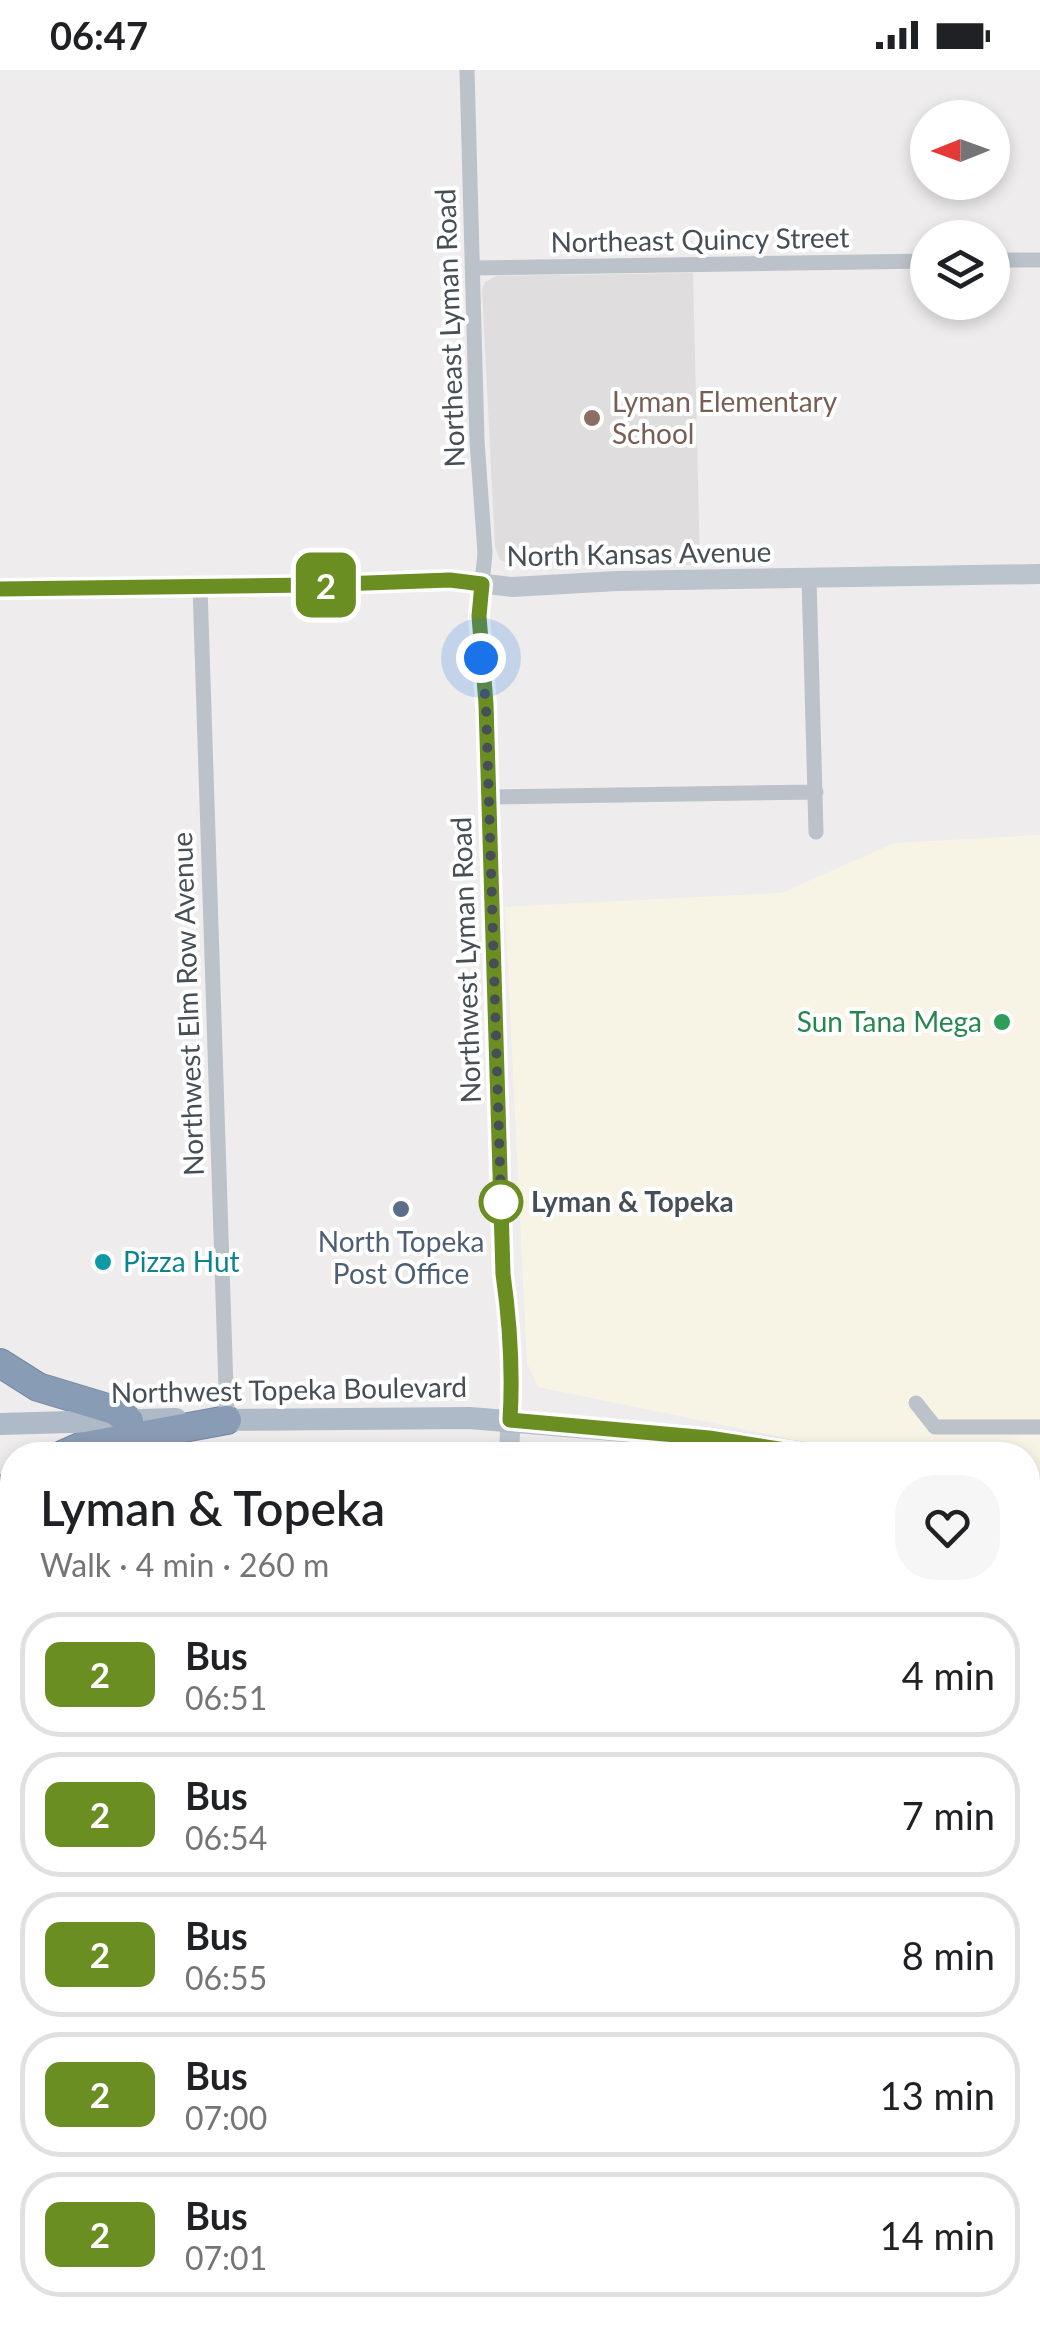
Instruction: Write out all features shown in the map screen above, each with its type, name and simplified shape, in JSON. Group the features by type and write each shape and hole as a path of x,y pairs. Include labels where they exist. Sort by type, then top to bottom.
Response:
{"highway":[{"path":"0,1363 38,1387 114,1410 129,1421"},
{"path":"117,1442 168,1435 227,1420"}],"main road":[{"name":"North Kansas Avenue","path":"0,588 450,580 512,587 1040,574"},
{"name":"Northwest Lyman Road","path":"482,584 479,616 503,1274 512,1379 509,1442"},
{"name":"Northwest Topeka Boulevard","path":"227,1420 510,1420 734,1442"},
{"name":"Northwest Topeka Boulevard","path":"0,1424 129,1421 168,1435"}],"street":[{"name":"Northeast Lyman Road","path":"466,70 477,441 485,553 482,584"},
{"path":"1010,260 1040,260"},
{"name":"Northeast Quincy Street","path":"472,268 910,261"},
{"path":"809,578 816,832"},
{"name":"Northwest Elm Row Avenue","path":"200,587 227,1420"},
{"path":"488,796 816,792"},
{"path":"916,1404 935,1427 1040,1428"}],"shaded area":[{"name":"Lyman Elementary School","path":"693,273 700,565 509,564 500,560 495,547 482,290 485,282 496,276"},
{"path":"1040,835 1040,1442 805,1442 538,1387 527,1363 505,907 781,893 895,843"}],"bus line":[{"name":"2","path":"0,589 450,580 482,584 479,616 486,704 503,1274 510,1321 510,1420 734,1442"}],"place":[{"name":"Lyman Elementary School","path":"592,418"},
{"name":"Sun Tana Mega","path":"1002,1022"},
{"name":"Lyman & Topeka","path":"501,1202"},
{"name":"North Topeka Post Office","path":"401,1209"},
{"name":"Pizza Hut","path":"103,1262"}],"route":[{"path":"481,658 486,704 501,1202"}]}
